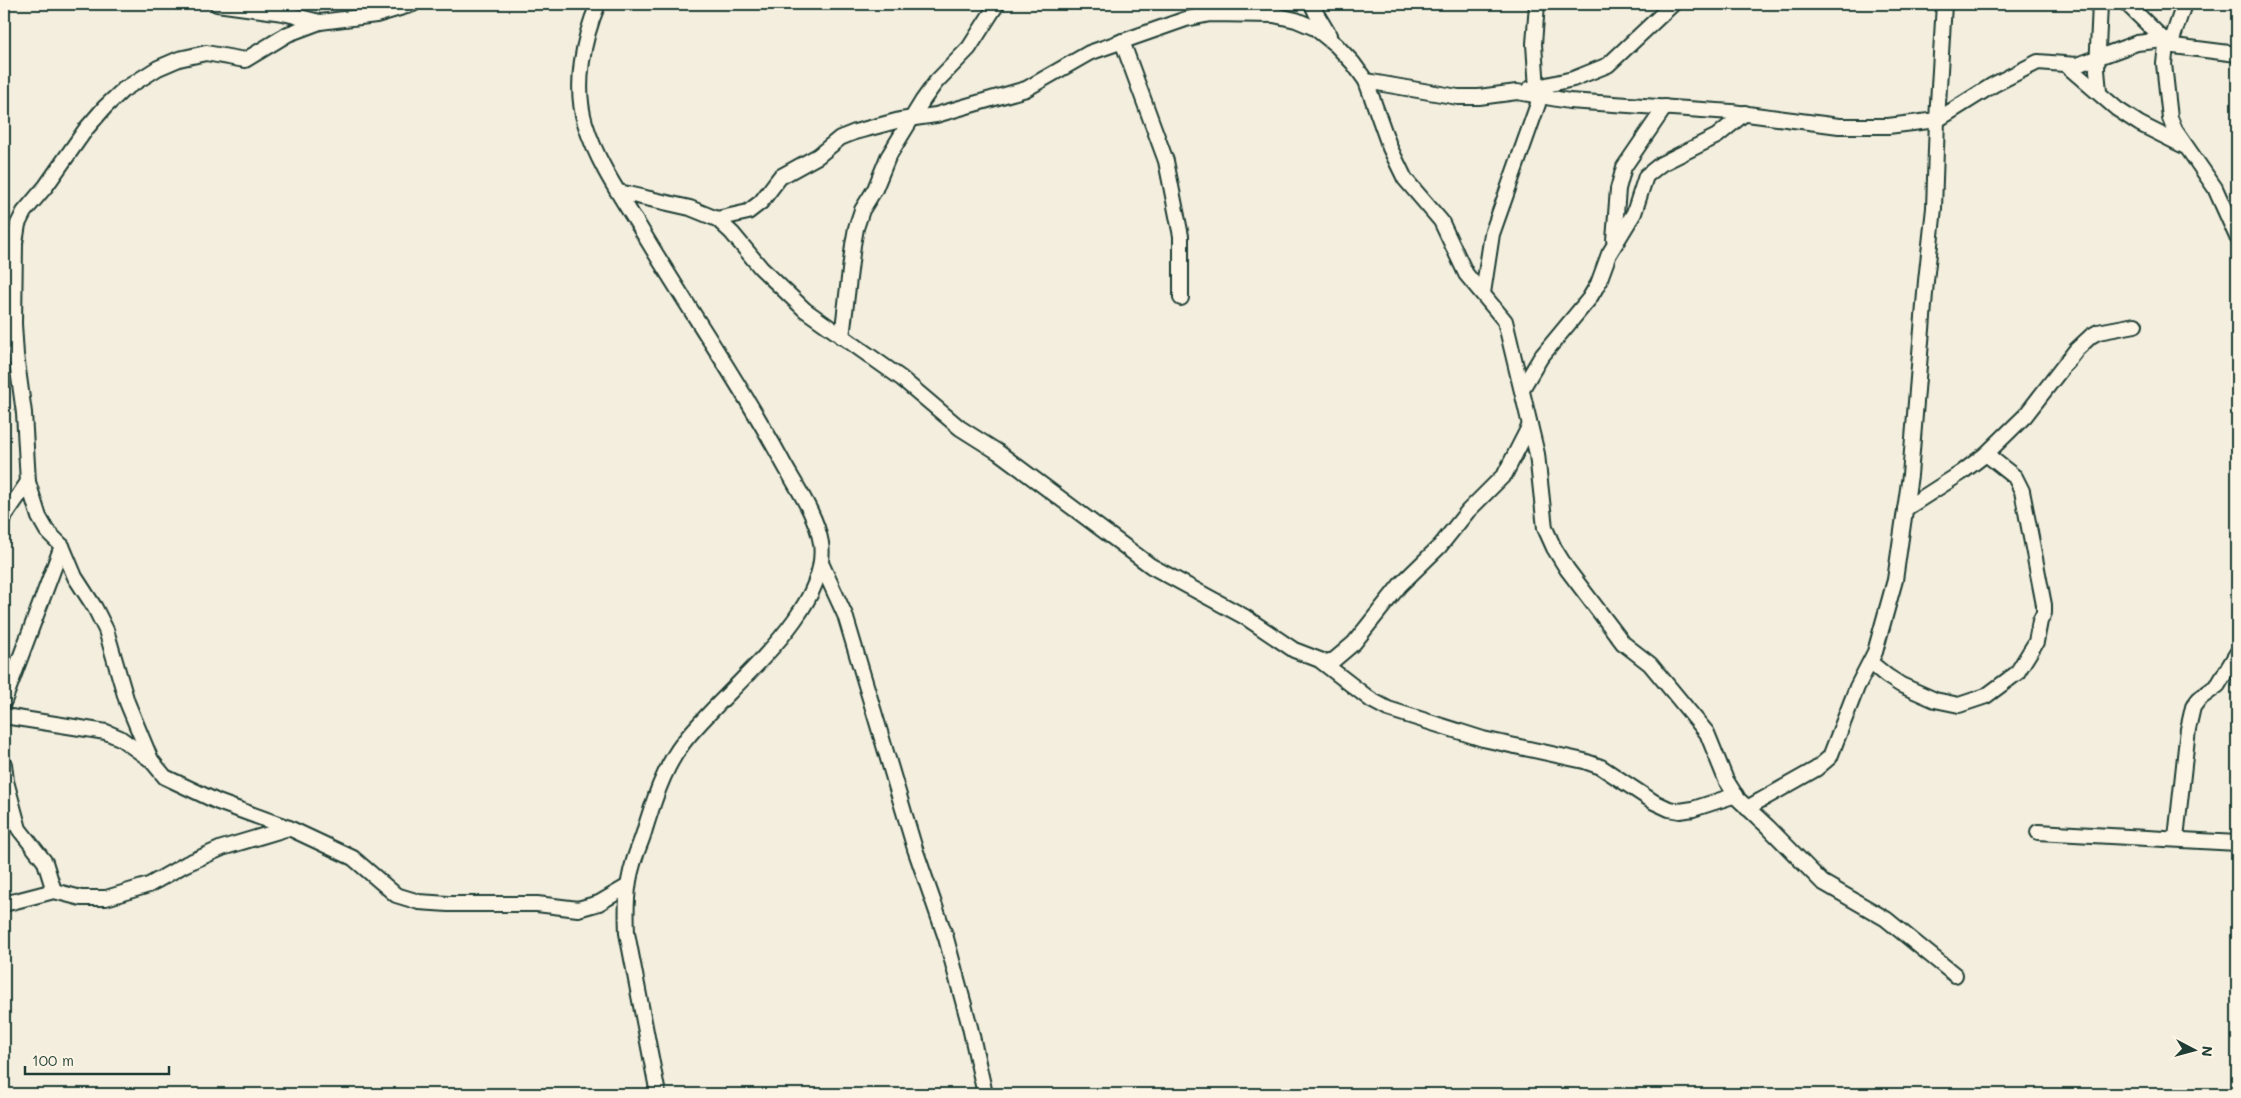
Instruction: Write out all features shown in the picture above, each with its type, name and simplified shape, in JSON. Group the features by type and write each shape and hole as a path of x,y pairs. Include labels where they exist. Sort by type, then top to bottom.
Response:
{"street":[{"path":"217,4 248,6 320,22"},
{"path":"413,4 376,15 320,22 288,34 245,60 206,54 195,55 158,68 139,79 105,107 86,129 46,186 24,212 18,224 15,243 14,324 16,356 24,413 28,482 39,517 47,530 62,546 75,577 95,608 106,630 115,657 120,683 152,760 164,777 218,802 289,828 353,858 396,895 418,902 537,904 578,909 599,903 628,886"},
{"path":"598,4 587,35 581,76 581,100 584,122 592,143 618,192 761,424 804,500 819,537 821,563 845,615 915,849 946,938 985,1094"},
{"path":"842,337 853,245 859,218 874,190 888,157 936,82 969,48 997,4"},
{"path":"1312,4 1336,45"},
{"path":"1483,292 1492,234 1511,175 1536,110 1537,92 1534,44 1537,4"},
{"path":"1537,92 1580,77 1608,64 1673,4"},
{"path":"1746,808 1816,769 1830,757 1857,687 1871,663 1895,580 1910,475 1925,290 1934,208 1944,4"},
{"path":"2127,4 2167,44"},
{"path":"2184,4 2167,44 2164,64 2170,118 2175,130 2215,188 2237,237"},
{"path":"2097,5 2099,92"},
{"path":"717,219 741,215 754,208 780,177 811,160 840,138 870,127 964,108 1026,89 1089,53 1186,19 1210,14 1274,15 1296,20 1315,28 1336,45 1353,63 1366,81 1395,162 1405,179 1441,221 1466,274 1483,292 1504,321 1537,454 1545,528 1554,548 1607,624 1623,643 1650,664 1707,733 1726,780 1746,808 1768,826 1806,868 1822,882 1886,919 1955,975"},
{"path":"1122,41 1168,170 1181,236 1181,298"},
{"path":"1366,81 1458,97 1537,92 1568,101 1745,113 1839,126 1888,126 1937,120 1992,85 2041,62 2077,65 2137,43 2167,44 2237,54"},
{"path":"2066,65 2099,92 2117,110 2188,148"},
{"path":"1613,246 1617,223 1618,189 1624,167 1665,107"},
{"path":"1522,389 1541,357 1589,299 1598,284 1613,246 1634,213 1642,186 1651,170 1717,136 1745,113"},
{"path":"618,192 690,208 717,219 782,289 805,310 913,388 960,428 1006,457 1151,566 1245,617 1294,650 1322,662 1371,700 1388,709 1483,738 1584,761 1601,767 1654,802 1669,809 1680,811 1693,809 1736,796"},
{"path":"1905,509 1961,473 1986,454 2025,416 2076,350 2091,336 2098,332 2135,325"},
{"path":"1322,662 1332,662 1354,643 1400,585 1440,546 1468,511 1505,474 1530,425"},
{"path":"1871,663 1901,685 1935,700 1959,705 1986,696 2006,682 2016,673 2036,642 2040,621 2044,613 2044,605 2022,491 2015,477 1986,454"},
{"path":"4,516 28,482"},
{"path":"4,701 62,546"},
{"path":"658,1094 627,933 626,909 632,865 664,775 682,744 716,704 764,656 795,621 809,600 821,563"},
{"path":"2176,838 2188,729 2193,707 2199,699 2218,685 2237,653"},
{"path":"4,716 106,732 134,747 152,760"},
{"path":"4,764 19,828 45,862 54,891"},
{"path":"4,904 54,891 81,898 106,898 149,885 186,864 222,848 289,828"},
{"path":"2038,832 2176,838 2237,843"}]}
